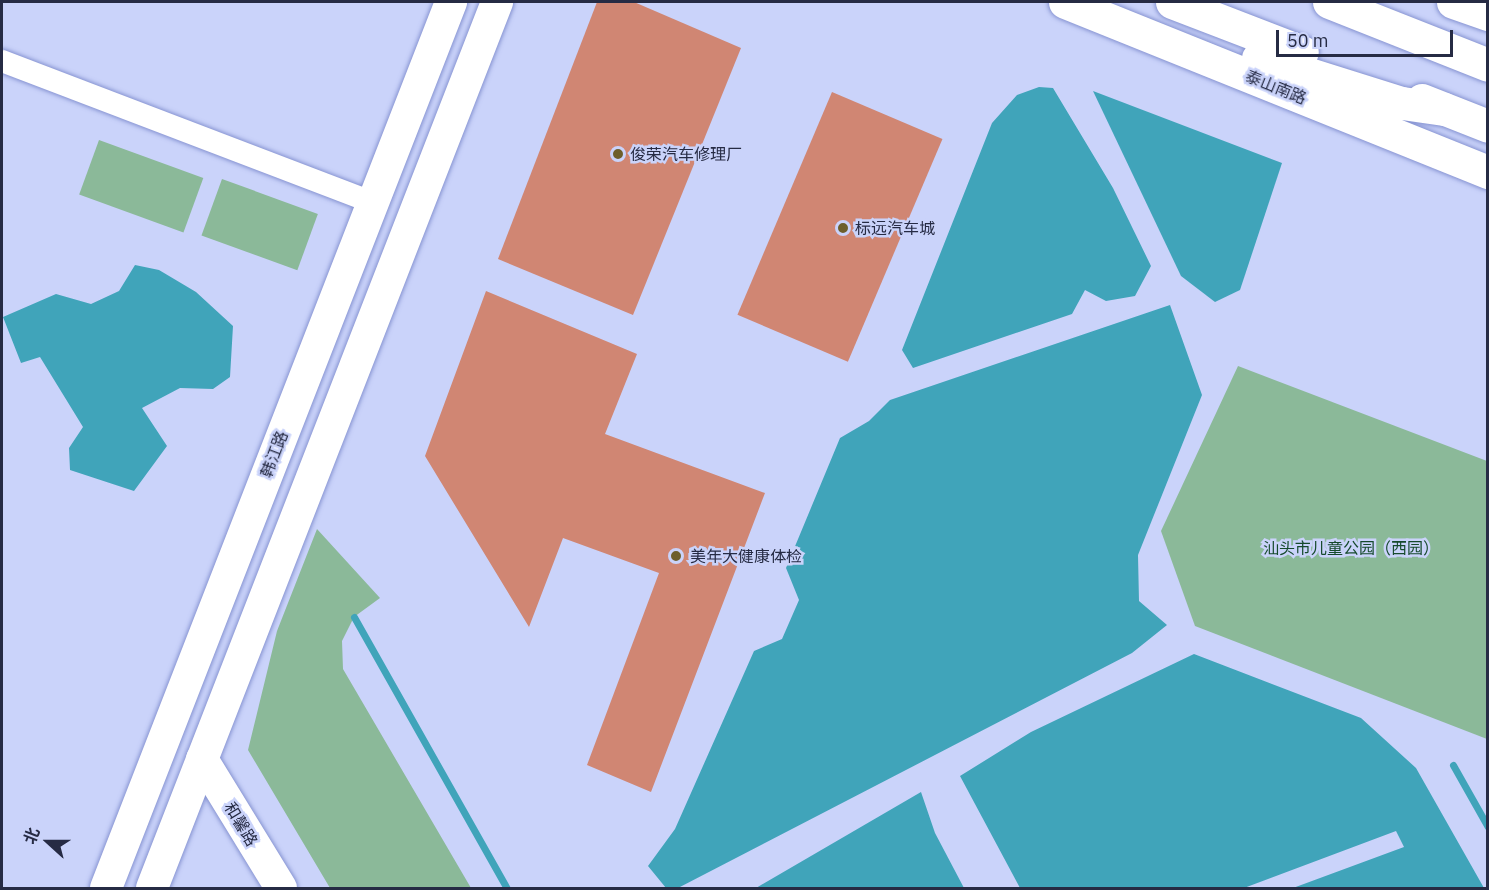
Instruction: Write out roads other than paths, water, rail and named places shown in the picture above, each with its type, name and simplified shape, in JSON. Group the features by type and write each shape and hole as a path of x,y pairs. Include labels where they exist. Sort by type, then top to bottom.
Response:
{"highway":[{"path":"1067,2 1165,28 1402,103 1444,109"},
{"name":"泰山南路","path":"1067,2 1488,172"},
{"path":"1172,2 1488,126"},
{"path":"1329,2 1488,65"},
{"path":"1454,2 1488,14"}],"street":[{"path":"152,888 497,2"},
{"name":"韩江路","path":"106,888 447,11 484,35"},
{"path":"2,61 371,202"},
{"name":"和馨路","path":"202,759 281,888"}],"waterway":[{"path":"354,617 507,888"},
{"path":"1453,765 1488,827"}],"place":[{"name":"俊荣汽车修理厂","path":"618,154"},
{"name":"标远汽车城","path":"843,228"},
{"name":"美年大健康体检","path":"676,556"}],"park label":[{"name":"汕头市儿童公园（西园）","path":"1351,548"}]}
